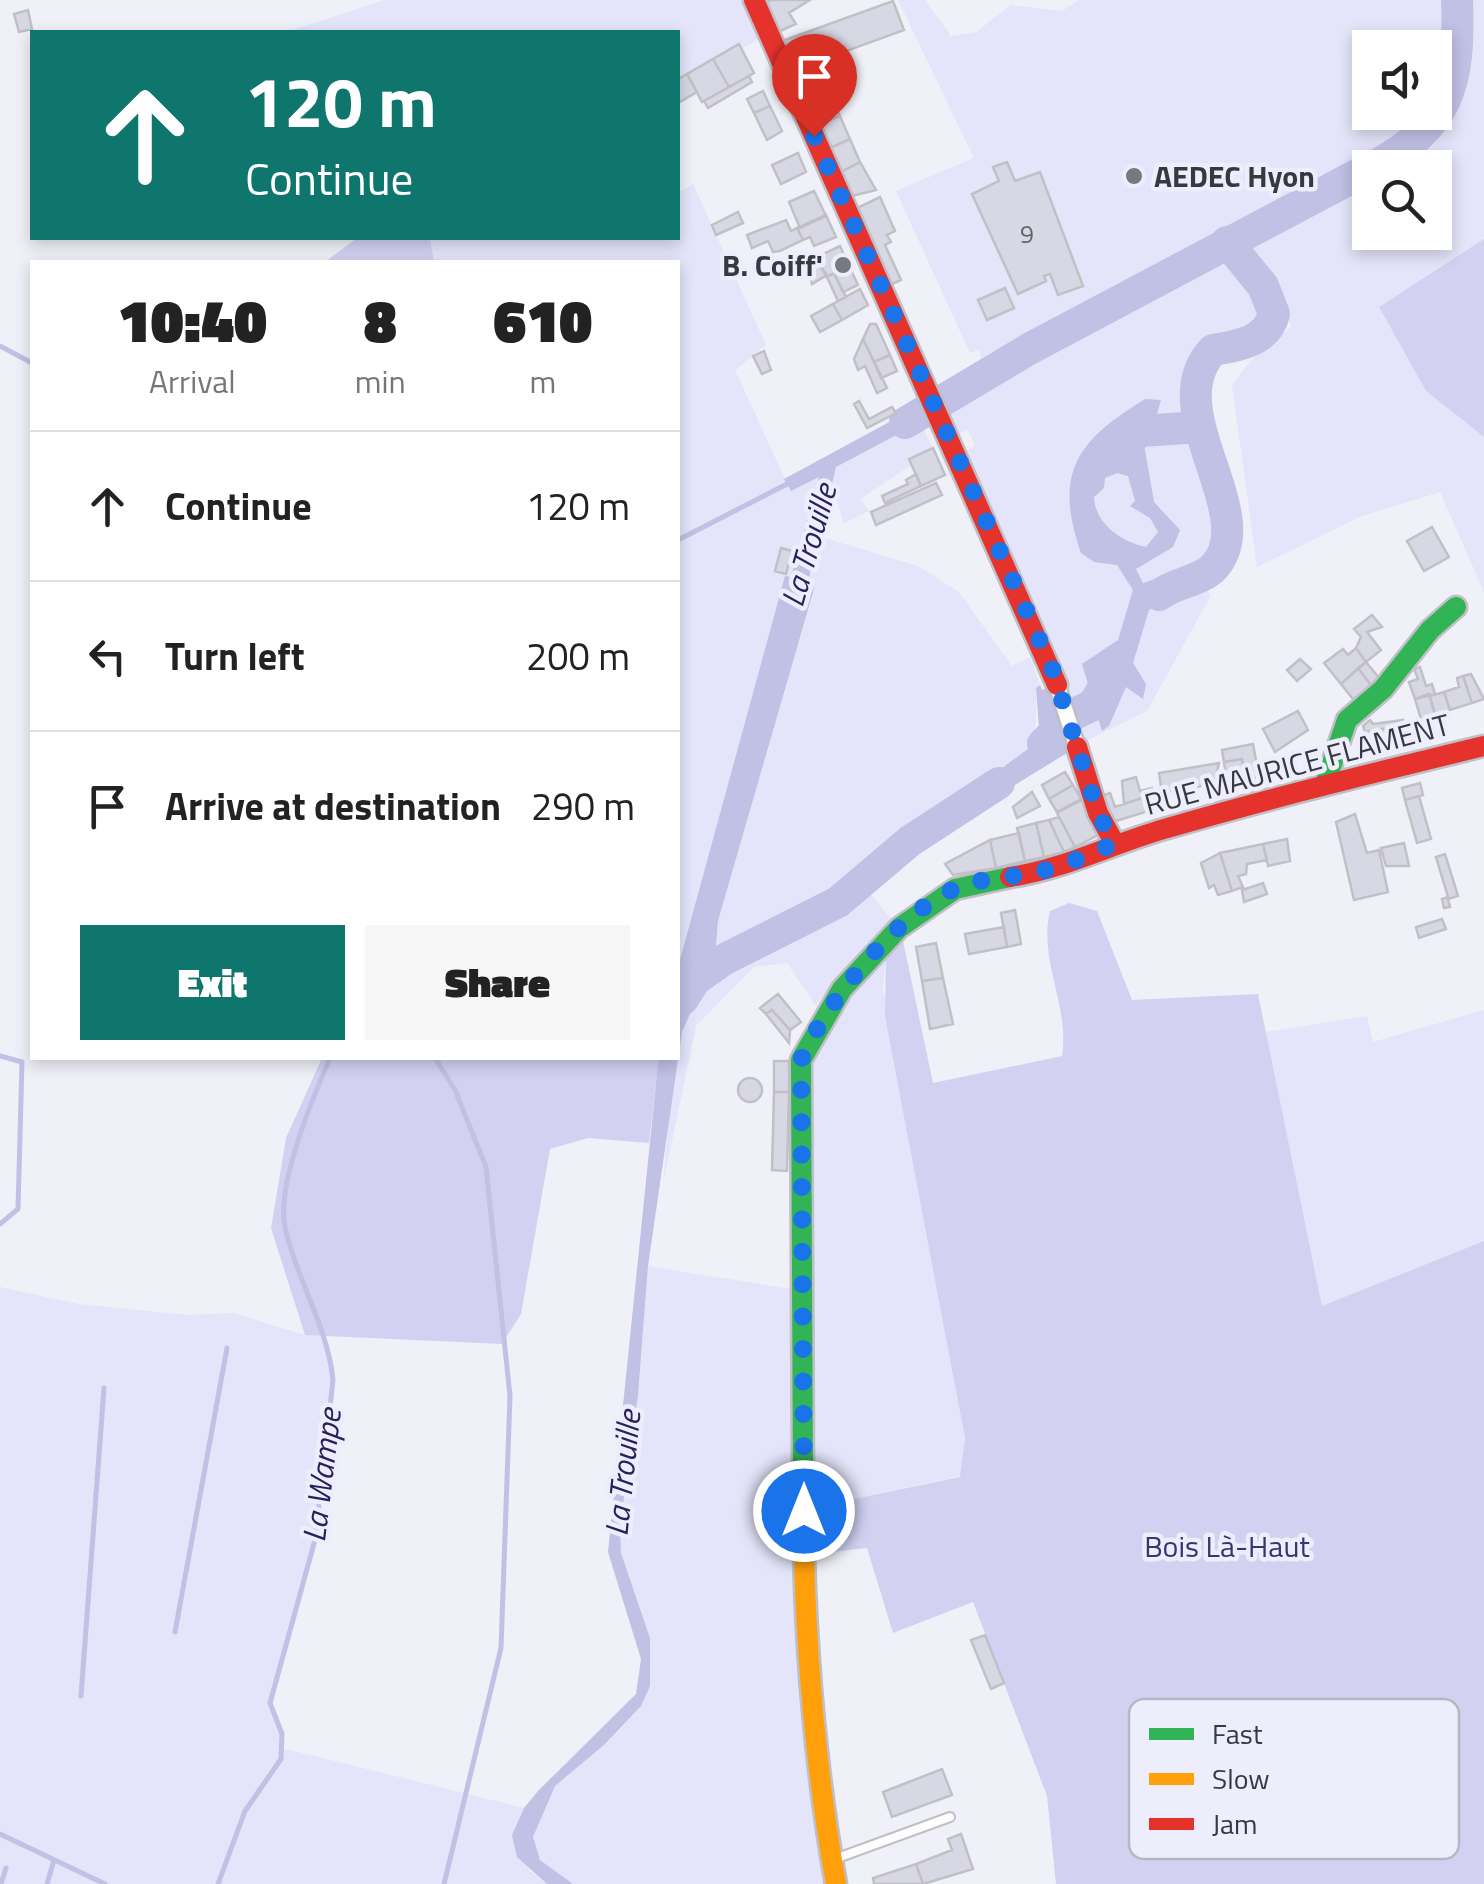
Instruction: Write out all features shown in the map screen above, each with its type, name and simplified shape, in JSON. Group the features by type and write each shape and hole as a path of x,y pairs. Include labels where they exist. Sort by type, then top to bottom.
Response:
{"street":[{"path":"754,0 1057,685 1098,813 1114,844"},
{"path":"1326,781 1345,712 1372,700 1430,630 1456,607"},
{"name":"RUE MAURICE FLAMENT","path":"836,1884 818,1782 803,1620 801,1060 822,1016 864,963 945,893 968,884 1048,870 1114,844 1252,807 1326,781 1484,746"}],"lane":[{"path":"832,1860 950,1817"}],"shaded area":[{"path":"384,0 754,0 769,33 680,85 680,30 292,30"},
{"path":"898,0 925,0 951,36 976,32 1011,5 1062,11 1079,0 1457,0 1463,22 1463,0 1484,0 1484,239 1379,307 1426,391 1484,437 1484,592 1440,492 1362,516 1257,567 1232,385 1259,353 1292,327 1271,282 1240,245 1262,213 981,358 979,350 970,353 896,191 974,158"},
{"path":"693,184 766,345 735,370 790,490 820,476 791,577 785,577 680,960 680,260 434,260 430,240 680,240 680,191"},
{"path":"1230,256 1267,308 1265,322 1251,335 1212,343 1185,380 1205,451 1213,500 1208,546 1197,567 1210,597 1147,711 1081,743 1061,684 1057,652 962,453 975,446 968,430 955,435 947,405"},
{"path":"920,422 934,450 860,499 869,511 844,523 831,483 836,466"},
{"path":"818,536 918,566 959,592 1012,666 1030,657 1040,685 1036,689 1035,729 1028,746 1013,763 825,901 795,919 750,933 715,957 718,921 814,590 808,578"},
{"path":"867,889 894,923 838,976 816,1006 787,963 754,967 696,1026 663,1184 675,1063 680,1060 682,1030 695,1003 735,961 786,929"},
{"path":"886,950 883,988 965,1438 961,1476 815,1507 807,1261 809,1090 818,1038"},
{"path":"1484,1010 1484,1241 1322,1306 1265,1032 1367,1016 1373,1042"},
{"path":"648,1266 790,1289 795,1420 830,1884 573,1884 540,1860 533,1848 536,1822 555,1786 604,1745 641,1706 650,1638 621,1553 620,1527 638,1395"},
{"path":"0,1287 78,1304 188,1315 234,1313 305,1335 323,1336 330,1353 333,1380 315,1540 270,1703 282,1734 282,1748 524,1808 513,1835 531,1872 547,1884 0,1884"}],"green space":[{"path":"1484,239 1484,437 1426,391 1379,307"},
{"path":"354,240 430,240 434,260 328,260"},
{"name":"Bois Là-Haut","path":"1069,903 1097,911 1132,1000 1258,994 1322,1306 1484,1241 1484,1884 1056,1884 1047,1796 973,1602 893,1633 867,1548 814,1554 815,1507 960,1477 965,1438 885,1016 886,950 902,936 933,1083 1062,1056 1062,1019 1048,947 1050,911"},
{"path":"321,1060 659,1060 649,1143 588,1138 550,1149 521,1314 502,1344 305,1335 271,1228 286,1138"}],"water":[{"path":"1145,399 1161,400 1156,418 1164,423 1159,434 1144,444 1154,502 1180,530 1173,547 1136,569 1143,583 1191,567 1198,584 1149,610 1133,663 1146,684 1143,699 1126,687 1109,726 1102,731 1082,664 1118,640 1133,590 1117,565 1094,562 1081,553 1073,525 1071,480 1087,445","holes":["1117,473 1128,476 1135,501 1130,506 1150,518 1158,532 1146,547 1111,530 1096,507 1094,497 1104,488 1105,478"]},
{"path":"930,400 936,414 836,467 809,578 814,589 718,921 715,957 682,1032 680,1046 680,960 785,576 791,577 819,477 791,491 784,479"},
{"path":"1040,685 1042,690 1051,686 1072,750 969,813 955,803 1029,748 1039,728 1036,688"},
{"path":"659,1060 678,1060 648,1266 638,1395 620,1527 621,1553 650,1638 650,1686 641,1706 604,1745 555,1786 533,1837 540,1860 573,1884 547,1884 517,1857 512,1835 524,1808 538,1791 636,1694 641,1659 608,1552"}],"building":[{"path":"810,0 789,13 796,24 778,32 765,3"},
{"path":"893,1 904,30 841,53 838,46 812,56 809,48 788,57 782,41"},
{"path":"28,10 32,29 19,32 14,14"},
{"path":"739,44 754,73 729,87 713,59"},
{"path":"812,56 822,80 801,89 791,65"},
{"path":"713,59 729,87 702,102 687,74"},
{"path":"687,74 697,92 680,102 680,78"},
{"path":"749,76 752,82 708,108 704,101"},
{"path":"763,91 770,106 754,113 747,99"},
{"path":"829,93 840,116 818,125 808,103"},
{"path":"770,106 782,131 767,140 754,113"},
{"path":"840,116 850,139 828,149 818,125"},
{"path":"850,139 860,162 839,173 828,149"},
{"path":"798,153 806,172 781,184 772,165"},
{"path":"860,162 876,190 852,196 839,173"},
{"path":"1007,162 1015,181 1040,172 1083,286 1058,295 1050,274 1044,276 1046,281 1018,294 972,194 999,181 993,167"},
{"path":"814,191 826,216 800,228 789,202"},
{"path":"880,197 895,231 887,235 891,242 885,245 901,280 890,285 855,209"},
{"path":"738,212 743,223 716,235 712,225"},
{"path":"826,215 836,237 814,246 810,237 803,240 797,228"},
{"path":"786,220 791,231 797,228 803,240 780,251 773,252 768,241 752,248 747,235"},
{"path":"840,246 849,266 827,277 815,258"},
{"path":"815,258 827,275 812,284 805,262"},
{"path":"849,266 858,285 843,292 834,273"},
{"path":"834,273 846,297 838,301 827,277"},
{"path":"1005,288 1014,308 987,320 978,300"},
{"path":"860,289 868,305 842,320 833,304"},
{"path":"833,304 842,320 820,332 811,316"},
{"path":"870,324 876,324 890,355 874,362 863,339"},
{"path":"863,339 887,388 877,393 865,366 858,370 854,359"},
{"path":"764,351 771,370 762,374 753,356"},
{"path":"890,355 897,371 881,378 874,362"},
{"path":"859,401 869,419 892,407 896,413 867,428 854,404"},
{"path":"933,448 945,475 921,486 909,459"},
{"path":"916,474 921,486 885,503 882,496 908,484 906,480"},
{"path":"936,483 942,495 876,525 871,512"},
{"path":"1432,527 1449,557 1424,571 1407,541"},
{"path":"781,548 792,551 786,574 775,571"},
{"path":"1372,615 1382,627 1367,632 1381,650 1366,662 1356,648 1361,637 1354,629"},
{"path":"1356,648 1366,662 1341,684 1324,663 1343,649 1348,655"},
{"path":"1300,659 1311,669 1297,681 1287,670"},
{"path":"1366,662 1380,679 1374,689 1358,668"},
{"path":"1420,667 1426,686 1432,684 1435,694 1415,699 1409,682 1418,679 1414,669"},
{"path":"1358,668 1375,690 1357,704 1341,684"},
{"path":"1471,674 1484,699 1472,703 1463,676"},
{"path":"1463,676 1472,703 1450,710 1444,692 1459,687 1457,678"},
{"path":"1444,692 1450,710 1435,715 1430,696"},
{"path":"1429,694 1435,715 1421,719 1415,699"},
{"path":"1298,711 1308,730 1275,752 1263,729"},
{"path":"1370,720 1373,724 1403,720 1403,726 1365,732 1363,726"},
{"path":"1393,727 1399,748 1371,756 1365,732"},
{"path":"1253,744 1259,777 1245,779 1242,759 1224,762 1222,750"},
{"path":"1242,759 1245,779 1227,782 1224,762"},
{"path":"1219,763 1214,784 1162,793 1159,773"},
{"path":"1065,772 1073,785 1049,799 1042,785"},
{"path":"1136,777 1140,791 1152,788 1154,794 1124,804 1122,781"},
{"path":"1420,783 1423,795 1405,800 1402,788"},
{"path":"1073,785 1081,799 1057,812 1049,799"},
{"path":"1032,792 1040,806 1017,818 1013,807"},
{"path":"1110,793 1115,807 1154,794 1158,808 1113,822 1098,797"},
{"path":"1419,796 1431,839 1417,843 1405,800"},
{"path":"1082,800 1100,834 1075,847 1057,813"},
{"path":"1355,814 1367,853 1379,850 1388,892 1354,900 1336,822"},
{"path":"1059,817 1075,847 1064,852 1049,820"},
{"path":"1049,820 1064,852 1044,857 1036,823"},
{"path":"1036,823 1044,857 1025,861 1017,828"},
{"path":"1019,833 1025,861 996,868 990,840"},
{"path":"1287,839 1290,861 1268,866 1263,844"},
{"path":"990,840 996,868 953,875 945,864"},
{"path":"1404,843 1409,866 1386,866 1381,848"},
{"path":"1263,844 1267,860 1247,864 1246,874 1238,876 1243,887 1232,891 1220,853"},
{"path":"1220,853 1232,891 1218,895 1214,885 1209,888 1201,863"},
{"path":"1445,854 1458,896 1448,899 1450,907 1444,908 1442,899 1448,897 1436,857"},
{"path":"1263,883 1267,894 1244,902 1242,890"},
{"path":"1015,910 1021,944 1007,947 1001,913"},
{"path":"1442,919 1446,929 1419,938 1416,927"},
{"path":"1004,927 1007,947 969,954 965,934"},
{"path":"936,943 943,978 922,981 916,947"},
{"path":"943,978 953,1024 930,1029 922,981"},
{"path":"778,994 801,1022 790,1030 772,1010 766,1014 760,1008"},
{"path":"772,1010 790,1030 789,1043 766,1014"},
{"path":"774,1061 789,1061 789,1092 774,1092"},
{"path":"750,1078 762,1090 750,1102 738,1090"},
{"path":"774,1092 789,1092 787,1171 772,1170"},
{"path":"985,1635 1004,1683 991,1689 971,1640"},
{"path":"942,1769 952,1795 892,1817 883,1792"},
{"path":"961,1834 973,1869 923,1884 916,1864 952,1850 948,1839"},
{"path":"916,1864 923,1884 874,1884 873,1878"}],"waterway":[{"name":"La Trouille","path":"1400,150 1434,119 1445,100 1456,56 1457,0"},
{"name":"La Trouille","path":"905,423 1029,349 1352,178"},
{"name":"La Trouille","path":"1159,595 1208,572 1226,545 1226,519 1196,402 1199,374 1213,350 1258,337 1274,314 1263,286 1227,242"},
{"path":"0,346 30,362"},
{"name":"La Trouille","path":"1124,442 1141,431 1200,427"},
{"path":"680,539 791,482"},
{"name":"La Trouille","path":"1043,744 1072,715 1093,705 1115,669"},
{"name":"La Trouille","path":"683,999 695,980 723,960 838,902 910,841 999,783"},
{"path":"0,1056 22,1062 18,1209 0,1224"},
{"name":"La Wampe","path":"218,1884 245,1811 281,1759 282,1734 270,1703 315,1540 333,1380 325,1341 290,1246 284,1209 298,1141 329,1060"},
{"path":"436,1060 455,1090 486,1167 510,1396 501,1648 444,1884"},
{"path":"175,1632 227,1348"},
{"path":"81,1696 104,1388"},
{"path":"0,1834 105,1884"},
{"path":"47,1884 54,1860"},
{"path":"1,1884 6,1868"}],"traffic: fast":[{"path":"1326,781 1347,720 1383,689 1430,630 1456,607"},
{"path":"803,1482 801,1060 842,989 899,928 955,889 1010,877"}],"traffic: slow":[{"path":"803,1482 810,1684 836,1884"}],"traffic: jam":[{"path":"754,0 1057,685"},
{"path":"1010,877 1050,868 1204,818 1484,746"},
{"path":"1077,747 1098,813 1115,844"}],"place":[{"name":"AEDEC Hyon","path":"1134,176"},
{"name":"B. Coiff'","path":"843,265"}],"route":[{"path":"804,1511 801,1060 810,1040 822,1016 864,963 945,893 968,884 1048,870 1114,844 1098,813 1052,668 814,136"}]}
